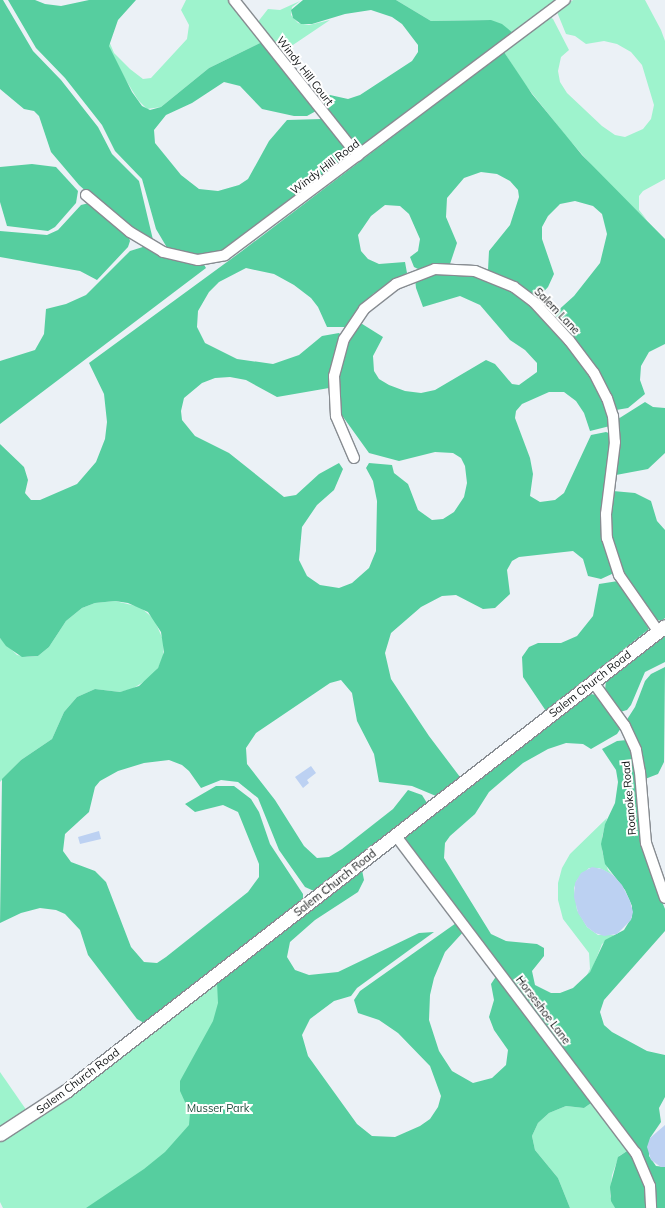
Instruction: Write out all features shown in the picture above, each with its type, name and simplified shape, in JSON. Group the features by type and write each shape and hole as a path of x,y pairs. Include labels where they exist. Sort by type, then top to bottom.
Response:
{"street":[{"name":"Windy Hill Court","path":"234,0 358,156"},
{"name":"Windy Hill Road","path":"86,195 121,225 153,247 186,258 211,259 225,256 239,247 565,0"},
{"name":"Salem Lane","path":"354,458 335,413 334,376 344,339 364,308 396,284 435,269 474,271 514,287 534,302 569,340 594,373 607,398 614,421 615,442 606,514 608,538 619,574 662,629"},
{"name":"Salem Church Road","path":"0,1134 66,1091 662,629"},
{"name":"Roanoke Road","path":"593,682 624,726 636,750 640,772 646,843 665,898"},
{"name":"Horseshoe Lane","path":"396,836 636,1153 650,1186 651,1208"}],"green space":[{"path":"0,0 3,0 33,51 61,80 98,127 112,154 139,181 154,244 106,209 79,185 51,152 39,116 34,111 24,109 0,89"},
{"path":"8,0 35,0 45,4 61,6 89,0 136,0 118,20 109,46 132,92 142,106 150,110 161,107 209,68 262,42 316,111 307,116 294,116 262,109 240,86 224,82 192,103 166,115 154,130 155,143 181,175 199,189 218,191 239,185 248,179 269,141 287,120 322,119 347,150 347,158 227,249 206,257 169,251 156,229 142,179 115,151 102,125 65,78 36,48"},
{"path":"186,0 229,0 262,42 209,68 161,107 147,109 138,100 110,52 109,41 114,53 130,69 143,79 151,78 187,39 189,25 181,10"},
{"path":"303,0 396,0 431,21 491,20 502,24 513,33 360,147 356,146 318,101 330,95 348,99 360,95 412,61 418,52 418,45 402,24 392,17 371,10 345,14 312,24 301,24 293,18 291,10"},
{"path":"396,0 556,0 513,33 490,20 431,21"},
{"path":"573,0 645,0 661,30 665,41 665,179 643,191 639,196 639,210 647,220 607,183 566,136 523,82 504,52 550,17 553,19 569,50 561,57 558,71 560,82 567,93 602,126 615,135 625,137 643,129 651,119 654,105 642,65 631,52 617,44 604,41 586,44 575,36 566,34 557,12"},
{"path":"300,1 292,7 291,15 298,23 309,25 330,20 281,53 257,23 268,9 280,10"},
{"path":"504,52 532,94 582,155 665,239 665,344 649,352 641,366 640,380 645,394 628,408 616,410 553,315 574,296 600,263 607,234 602,214 593,206 575,201 560,204 548,216 542,227 542,239 554,274 548,287 537,299 516,283 488,270 489,251 510,225 519,197 518,190 510,181 497,174 481,172 464,178 447,198 446,217 457,243 450,264 418,269 414,267 410,257 418,251 420,239 409,214 400,206 385,205 371,216 358,235 361,251 368,259 379,264 405,262 407,273 373,294 357,310 345,327 327,327 318,307 311,298 294,285 274,274 246,268 219,282 209,292 198,311 197,327 205,343 237,359 273,364 299,355 322,336 339,333 341,335 332,361 329,388 277,397 246,380 230,377 215,378 202,383 184,398 181,411 182,420 195,436 229,453 284,497 296,495 319,474 339,463 343,469 334,490 317,505 302,527 299,560 307,576 320,585 339,588 352,583 369,568 376,551 377,501 373,481 366,468 369,463 392,465 394,473 408,484 418,510 432,520 443,519 454,512 464,497 467,483 465,466 461,458 453,453 435,452 399,461 369,453 341,414 338,377 346,345 359,322 383,337 373,356 374,371 379,379 389,385 405,391 421,393 435,390 486,360 495,364 512,384 519,385 537,372 537,363 525,350 510,340 480,305 460,296 423,307 416,288 415,279 435,274 478,276 498,283 524,299 562,339 585,368 606,408 610,426 590,431 584,413 576,401 564,392 549,392 522,404 516,411 515,418 530,458 533,474 530,496 540,502 555,500 564,493 591,435 606,432 611,434 605,546 614,573 601,579 588,576 583,559 573,551 519,557 512,561 507,570 510,594 495,608 483,609 456,595 442,596 421,607 391,633 385,653 391,679 429,736 460,777 436,796 412,786 379,782 374,754 357,721 352,693 341,680 330,683 256,733 246,748 247,764 275,800 304,846 317,858 329,857 342,849 393,809 408,790 422,795 427,803 314,891 305,887 279,850 258,798 238,782 221,780 201,788 189,771 182,765 169,760 144,763 118,771 100,781 95,787 89,812 65,834 63,851 71,862 95,871 106,882 131,947 144,962 157,963 166,957 248,892 259,877 259,864 238,812 223,805 195,812 185,804 216,786 234,786 251,799 259,812 270,844 303,894 303,899 144,1023 137,1019 88,955 80,930 65,914 56,910 40,908 21,913 0,923 2,779 21,760 52,739 64,712 77,697 95,689 120,692 139,686 158,668 164,652 161,632 148,612 128,603 115,601 95,603 82,608 66,621 49,647 38,656 22,657 6,646 0,638 0,444 24,467 28,480 25,493 31,500 40,500 77,484 96,462 105,439 107,422 104,394 89,363 242,251"},
{"path":"32,164 56,167 78,191 76,203 55,227 48,231 7,226 0,202 0,167"},
{"path":"89,203 128,234 130,241 128,247 97,280 80,271 0,257 0,231 47,235 58,230 81,205"},
{"path":"146,246 203,263 206,268 0,424 0,361 35,350 44,334 46,309 66,304 86,295 130,251"},
{"path":"645,402 653,407 665,408 665,453 648,469 616,475 619,443 618,419"},
{"path":"613,491 635,493 651,501 657,521 665,530 665,618 661,621 655,619 623,573 613,544 610,525"},
{"path":"618,581 649,629 546,711 523,677 522,657 529,647 538,643 561,643 577,636 593,616 599,584"},
{"path":"115,601 140,607 154,619 164,642 163,658 158,668 150,678 132,689 120,692 95,689 77,697 64,712 52,739 21,760 0,782 0,638 17,655 27,657 38,656 49,647 66,621 82,608 95,603"},
{"path":"665,636 665,662 645,672 631,705 627,710 620,712 605,690 606,681"},
{"path":"665,667 664,762 658,774 645,779 640,748 626,721 635,707 645,681 651,674"},
{"path":"590,694 597,695 621,728 617,734 591,749 583,744 566,743 548,749 523,763 489,792 475,814 450,836 445,843 444,858 491,934 506,941 537,944 544,948 544,956 532,971 535,985 551,993 560,993 573,988 590,972 605,940 624,930 632,917 632,906 625,890 605,864 601,844 605,824 615,803 618,782 616,770 602,749 617,741 627,740 636,769 640,836 651,874 665,909 665,931 604,1000 600,1012 604,1025 612,1032 647,1051 665,1055 665,1097 659,1108 661,1122 650,1138 649,1156 656,1166 665,1167 665,1208 653,1208 651,1178 405,843 404,837"},
{"path":"607,818 602,837 602,851 608,870 613,875 599,868 589,868 577,880 574,888 577,910 587,927 598,935 614,935 602,944 593,967 586,977 590,969 589,953 563,919 558,900 558,883 562,868 570,854"},
{"path":"362,870 364,880 358,892 315,920 290,942 287,957 295,970 309,975 338,972 419,933 434,932 357,988 351,996 334,1001 310,1019 302,1035 308,1056 357,1124 372,1136 395,1137 420,1126 430,1119 438,1107 441,1096 430,1066 398,1033 379,1020 358,1013 354,1000 360,991 459,921 465,930 445,952 434,978 430,995 429,1020 439,1051 452,1071 473,1083 492,1078 506,1065 508,1050 494,1030 489,1017 494,1000 491,984 497,975 594,1101 584,1108 566,1106 549,1113 538,1123 532,1136 535,1150 558,1178 570,1208 86,1208 144,1169 165,1152 189,1125 190,1113 180,1091 180,1081 213,1021 218,1003 217,983"},
{"name":"Musser Park","path":"237,967 417,1208 3,1208 0,1202 0,1141 65,1100"},
{"path":"0,1072 27,1111 0,1127"},
{"path":"594,1101 630,1149 619,1156 612,1175 610,1196 615,1208 570,1208 558,1178 535,1150 532,1136 538,1123 549,1113 566,1106 584,1108"},
{"path":"630,1149 643,1173 648,1208 615,1208 611,1201 610,1187 618,1157"}],"water":[{"path":"311,766 316,773 307,780 309,783 303,788 295,777"},
{"path":"99,831 101,839 80,844 78,837"},
{"path":"592,867 602,869 613,875 622,885 630,901 633,912 631,920 617,934 604,936 595,933 587,927 578,913 574,897 575,883 581,873"},
{"path":"665,1125 665,1167 661,1167 651,1160 647,1147 650,1138"}]}
